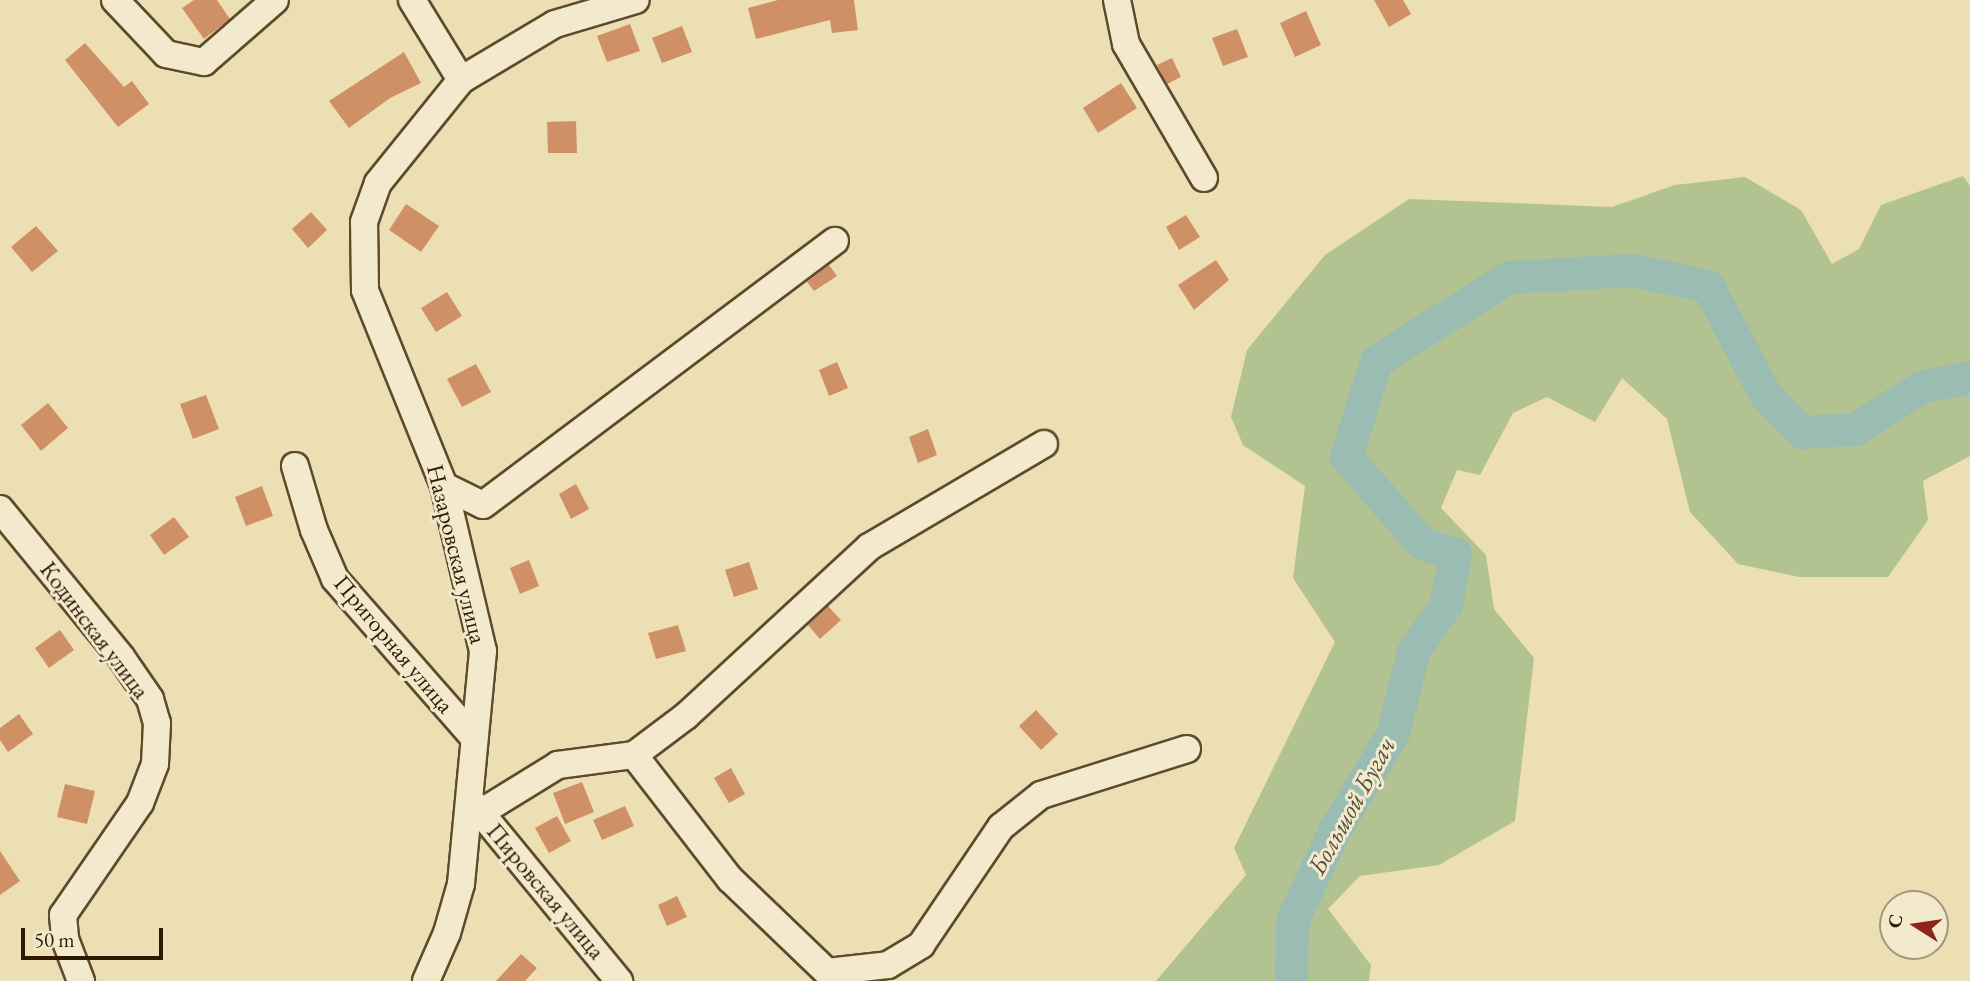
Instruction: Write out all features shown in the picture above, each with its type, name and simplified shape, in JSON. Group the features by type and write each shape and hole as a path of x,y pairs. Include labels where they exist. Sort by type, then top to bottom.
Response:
{"street":[{"path":"115,0 166,54 204,62 275,0"},
{"path":"412,0 461,80 555,24 636,0"},
{"path":"1117,0 1126,44 1204,178"},
{"name":"Назаровская улица","path":"426,981 447,933 461,884 476,807 474,738 483,651 444,486 365,290 364,222 378,183 461,80"},
{"path":"444,486 483,505 835,241"},
{"path":"476,807 558,765 634,755 686,716 870,547 1045,444"},
{"name":"Пригорная улица","path":"295,466 314,530 335,579 474,738"},
{"name":"Кодинская улица","path":"0,509 121,657 150,699 158,723 155,764 140,803 63,915 65,939 81,981"},
{"path":"634,755 730,879 827,972 888,965 921,945 1001,827 1041,795 1187,749"},
{"name":"Пировская улица","path":"476,807 619,981"}],"green space":[{"path":"1963,176 1970,186 1970,456 1923,481 1928,520 1888,577 1799,577 1738,564 1690,512 1667,419 1622,378 1595,422 1547,397 1513,413 1480,475 1457,470 1441,508 1486,555 1494,609 1534,658 1515,821 1439,865 1360,876 1328,909 1371,965 1369,981 1156,981 1246,875 1234,848 1335,642 1293,578 1305,486 1243,445 1231,417 1247,350 1325,255 1409,199 1612,207 1675,185 1745,177 1801,210 1832,264 1859,249 1881,205"}],"building":[{"path":"194,0 217,0 230,19 204,39 182,8"},
{"path":"778,0 854,0 858,30 832,33 830,20 756,39 748,8"},
{"path":"1374,0 1403,0 1411,14 1389,27"},
{"path":"1306,11 1321,45 1295,57 1280,23"},
{"path":"630,24 640,51 607,62 597,36"},
{"path":"682,26 692,52 662,63 652,38"},
{"path":"1237,29 1248,57 1223,66 1212,38"},
{"path":"85,43 124,87 132,81 149,104 118,127 65,60"},
{"path":"404,52 421,83 390,98 349,128 329,101"},
{"path":"1172,58 1181,77 1167,84 1157,65"},
{"path":"1121,83 1137,108 1098,133 1083,108"},
{"path":"576,121 577,153 548,153 547,122"},
{"path":"406,204 439,226 421,252 389,230"},
{"path":"311,212 327,230 308,248 292,229"},
{"path":"1186,215 1200,237 1179,250 1166,227"},
{"path":"36,226 58,251 32,272 11,247"},
{"path":"1216,260 1229,280 1194,310 1178,285"},
{"path":"829,265 837,276 814,291 807,282"},
{"path":"447,292 462,316 436,332 421,308"},
{"path":"837,362 848,388 829,396 819,370"},
{"path":"476,364 491,392 462,407 447,379"},
{"path":"206,395 219,429 193,439 180,404"},
{"path":"48,403 68,428 41,451 21,425"},
{"path":"928,429 937,455 918,463 909,437"},
{"path":"576,484 589,509 571,519 559,494"},
{"path":"262,486 273,516 246,526 235,497"},
{"path":"174,517 189,537 164,555 150,535"},
{"path":"529,560 539,586 520,594 510,568"},
{"path":"749,562 758,589 734,597 725,570"},
{"path":"828,606 841,620 820,639 808,625"},
{"path":"678,625 686,651 656,659 648,633"},
{"path":"60,630 74,650 49,668 35,648"},
{"path":"1036,710 1058,734 1041,750 1019,726"},
{"path":"19,714 33,734 8,752 0,740 0,728"},
{"path":"731,768 745,794 729,803 714,778"},
{"path":"582,782 594,812 565,824 553,793"},
{"path":"65,784 95,791 87,824 57,817"},
{"path":"625,806 634,826 602,840 593,820"},
{"path":"557,816 571,841 549,853 535,828"},
{"path":"0,851 20,881 0,895"},
{"path":"677,896 687,917 667,926 658,905"},
{"path":"521,954 537,968 525,981 496,981"}],"waterway":[{"name":"Большой Бугач","path":"1291,981 1292,921 1334,831 1393,733 1413,652 1446,604 1455,554 1422,543 1346,457 1376,361 1509,277 1632,270 1708,286 1766,396 1802,432 1855,429 1921,387 1970,377"}]}
